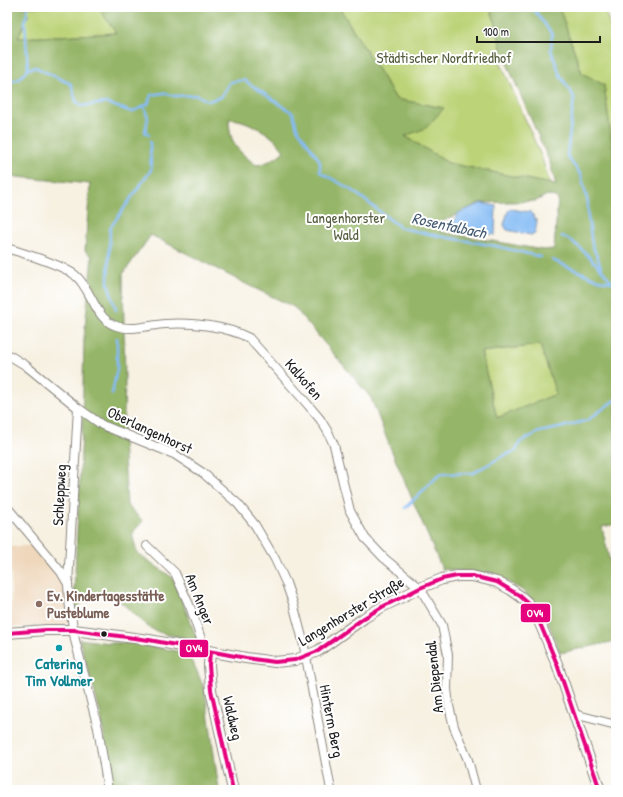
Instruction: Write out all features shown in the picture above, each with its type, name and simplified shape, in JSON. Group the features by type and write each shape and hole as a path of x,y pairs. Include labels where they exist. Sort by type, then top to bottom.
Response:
{"street":[{"name":"Kalkofen","path":"7,248 75,275 85,286 98,310 107,321 113,325 131,328 175,323 231,330 249,338 303,398 320,419 328,432 335,450 350,510 365,538 384,558 420,588"},
{"name":"Oberlangenhorst","path":"7,354 25,365 102,425 174,454 203,473 238,504 262,536 286,583 293,603 306,656"},
{"name":"Schleppweg","path":"81,410 68,584 69,600 77,647 98,728 108,790"},
{"path":"7,507 61,572 68,584"},
{"name":"Am Anger","path":"146,546 175,573 196,622 206,651"},
{"name":"Langenhorster Straße","path":"7,633 46,630 74,630 149,640 275,662 295,660 318,651 382,606 442,579 457,576 472,576 497,582 520,596 536,614 556,664 600,790"},
{"name":"Am Diependal","path":"420,588 442,625 448,655 447,689 449,706 454,727 468,760 476,790"},
{"name":"Waldweg","path":"206,651 211,690 233,790"},
{"name":"Hinterm Berg","path":"306,656 331,790"},
{"path":"574,714 616,725"}],"shaded area":[{"name":"Ev. Kindertagesstätte Pusteblume","path":"35,545 66,584 68,625 11,627 11,547"}],"green space":[{"name":"Langenhorster Wald","path":"7,7 26,7 28,15 18,38 116,33 98,7 339,7 396,99 444,108 426,128 405,136 448,163 556,185 550,163 502,52 496,24 490,7 559,7 582,73 604,85 616,173 616,524 602,527 616,590 616,641 560,653 545,614 522,590 494,574 442,569 390,447 371,398 294,307 151,235 123,274 125,382 123,441 127,505 143,521 132,533 137,553 173,578 197,639 168,635 152,629 117,599 109,596 100,594 91,596 75,610 74,594 82,432 84,338 92,256 85,251 90,184 7,176","holes":["229,119 240,120 259,128 274,139 284,151 271,160 256,165 236,146 229,127","547,195 558,198 554,249 543,250 441,232 443,221 480,203 536,201","540,345 556,394 497,418 481,352"]},
{"path":"26,7 98,7 117,33 18,38 28,15"},
{"name":"Städtischer Nordfriedhof","path":"339,7 490,7 496,24 502,52 497,54 542,158 550,184 448,163 404,135 443,108 396,99"},
{"path":"559,7 604,7 616,45 616,173 604,85 582,73"},
{"path":"540,345 557,394 497,418 481,352"},
{"path":"79,639 109,643 132,643 187,653 192,660 205,690 219,790 114,790 111,782 100,711"}],"water":[{"path":"482,203 496,206 495,235 464,229 452,231 450,228 458,213"},
{"path":"510,209 531,212 537,222 535,233 531,235 507,230 504,225"}],"waterway":[{"path":"28,7 25,22 28,69"},
{"path":"532,7 552,34 551,50 560,75 574,97 567,156 581,175 588,203 588,216 592,244 602,270 612,282"},
{"name":"Rosentalbach","path":"7,82 8,83 19,79 28,69 35,67 71,84 76,101 81,106 106,103 132,112 148,104 151,95 163,93 175,96 197,95 208,101 221,97 230,82 244,80 293,113 297,128 320,161 320,172 352,190 401,228 496,246 541,257"},
{"path":"144,106 148,118 145,132 149,135"},
{"path":"116,310 108,283 110,228 151,170 150,142"},
{"path":"562,236 578,246 601,269"},
{"name":"Rosentalbach","path":"552,260 599,280 616,284"},
{"path":"112,394 117,369 117,338"},
{"path":"405,508 440,474 473,473 505,455 516,451 520,442 539,432 588,420 616,399"}],"transit line":[{"name":"OV4","path":"7,633 46,630 74,630 149,640 275,662 295,660 318,651 382,607 442,579 457,576 472,576 497,582 520,596 529,604 536,614 557,664 600,790"},
{"name":"OV4","path":"210,652 209,665 211,690 233,790"}],"place":[{"name":"Ev. Kindertagesstätte Pusteblume","path":"39,604"},
{"name":"Catering Tim Vollmer","path":"59,648"}]}
